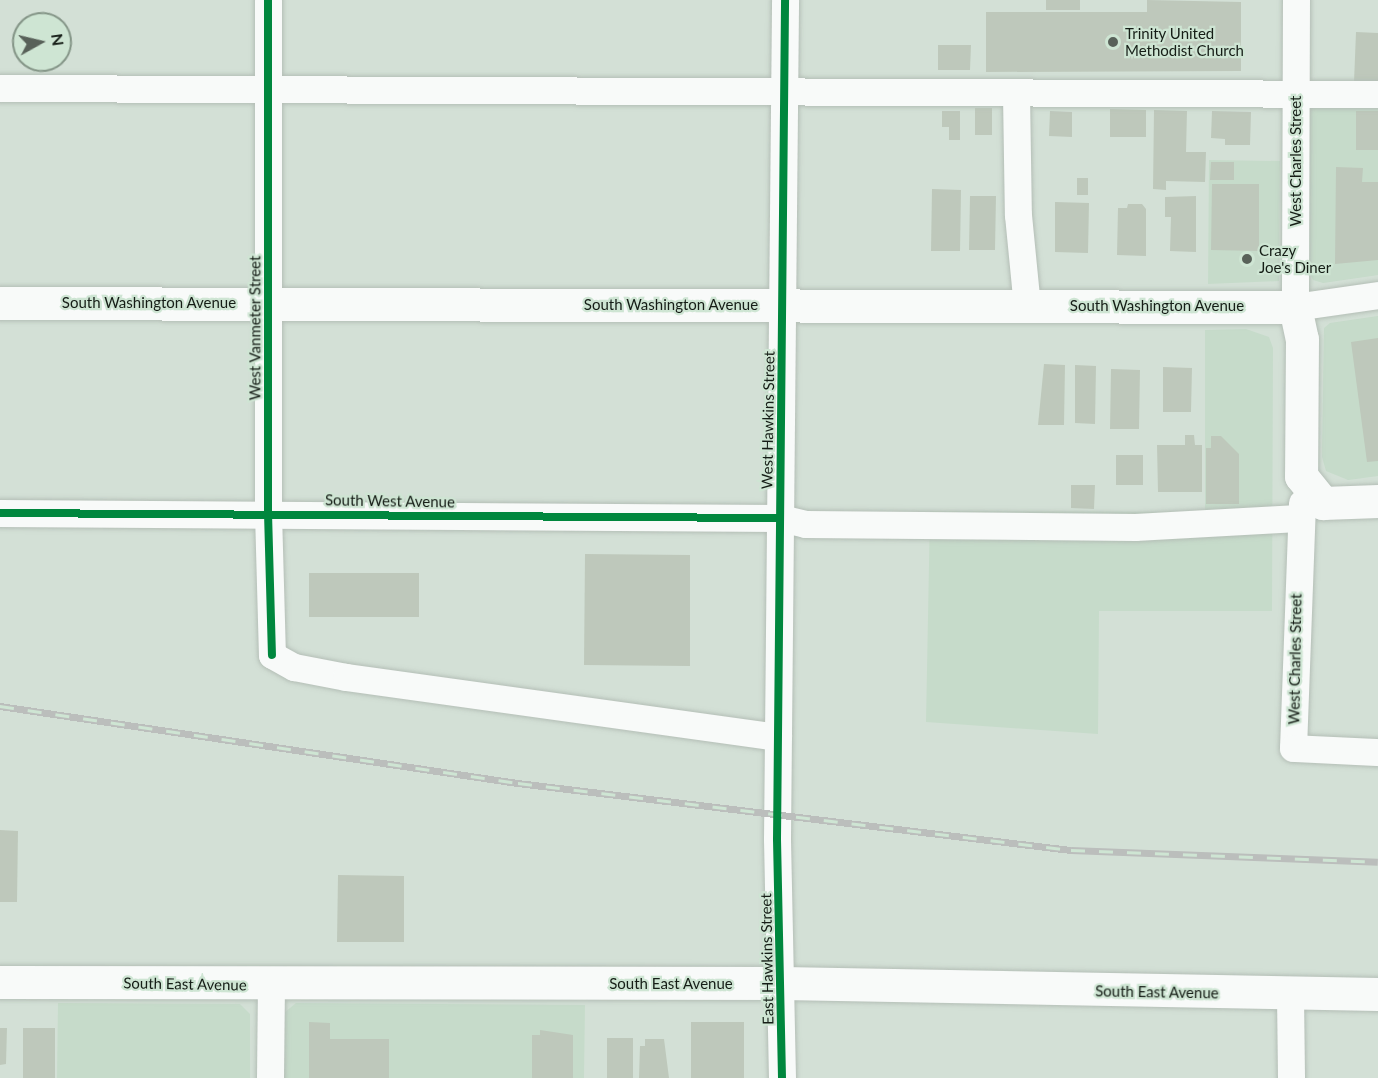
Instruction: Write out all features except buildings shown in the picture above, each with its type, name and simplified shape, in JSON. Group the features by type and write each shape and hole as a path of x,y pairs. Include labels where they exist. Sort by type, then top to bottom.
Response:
{"main road":[{"name":"South Washington Avenue","path":"0,303 1295,307"},
{"name":"West Charles Street","path":"1295,307 1302,339 1298,451 1303,505"},
{"path":"1303,505 1323,503 1341,506 1378,501"},
{"name":"South East Avenue","path":"0,982 271,985 782,983 1290,995 1378,994"}],"street":[{"name":"West Vanmeter Street","path":"268,0 268,513 272,655 294,667 346,677 778,737"},
{"name":"West Hawkins Street","path":"777,840 784,305 785,0"},
{"name":"West Charles Street","path":"1295,307 1296,0"},
{"path":"0,88 1378,94"},
{"path":"1016,94 1018,215 1027,306"},
{"name":"South Washington Avenue","path":"1295,307 1378,295"},
{"name":"West Charles Street","path":"1303,505 1293,748 1378,752"},
{"name":"South West Avenue","path":"0,513 780,518 805,524 1135,527 1303,505"},
{"name":"East Hawkins Street","path":"777,840 782,983 782,1078"},
{"path":"270,1078 271,985"},
{"path":"1290,995 1290,1078"}],"shaded area":[{"path":"1378,85 1378,275 1323,283 1313,280 1308,270 1309,86"},
{"path":"1209,160 1280,161 1279,281 1208,284"},
{"path":"1378,316 1378,476 1348,480 1326,471 1322,457 1324,328 1330,323"},
{"path":"1246,329 1269,337 1273,348 1272,611 1099,611 1098,734 926,722 930,511 1205,512 1205,330"},
{"path":"58,1003 240,1004 250,1014 250,1078 57,1078"},
{"path":"296,1003 585,1005 584,1078 283,1078 284,1013"}],"railway":[{"path":"0,706 518,783 1071,850 1378,862"}],"cycle path":[{"path":"268,0 268,513 272,655"},
{"path":"782,1078 777,839 785,0"},
{"path":"0,513 780,518"}],"place":[{"name":"Trinity United Methodist Church","path":"1113,42"},
{"name":"Crazy Joe's Diner","path":"1247,259"}]}
